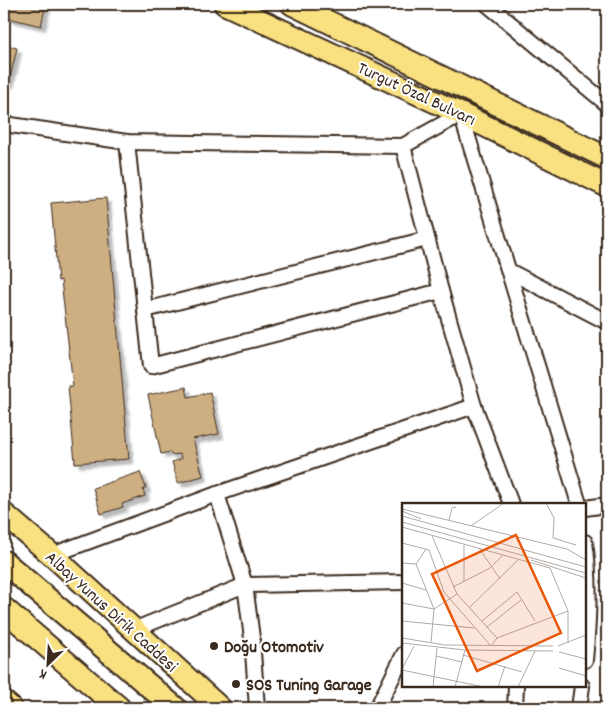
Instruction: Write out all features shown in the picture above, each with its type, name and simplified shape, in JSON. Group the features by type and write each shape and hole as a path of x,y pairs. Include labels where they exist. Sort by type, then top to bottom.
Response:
{"highway":[{"path":"6,562 175,708"},
{"path":"4,609 120,708"}],"main road":[{"name":"Turgut Özal Bulvarı","path":"225,4 461,114 607,186"},
{"name":"Turgut Özal Bulvarı","path":"292,4 607,158"},
{"name":"Albay Yunus Dirik Caddesi","path":"4,514 220,708"},
{"path":"4,702 12,708"}],"street":[{"path":"487,4 607,104"},
{"path":"4,124 127,142 402,146 461,114 579,503"},
{"path":"127,142 151,366 441,291"},
{"path":"402,146 474,406 511,503"},
{"path":"145,310 427,239"},
{"path":"509,271 607,322"},
{"path":"52,556 217,494 474,406"},
{"path":"217,494 245,586 252,638 257,708"},
{"path":"586,508 607,505"},
{"path":"586,550 589,572 586,649"},
{"path":"133,630 245,586 402,582"},
{"path":"377,708 402,658"},
{"path":"515,708 516,687"},
{"path":"579,708 582,687"}],"building":[{"path":"4,4 46,4 41,26 4,17"},
{"path":"4,45 17,48 9,83 4,83"},
{"path":"106,198 129,459 75,463 68,386 73,386 61,280 58,281 51,203"},
{"path":"186,387 188,397 210,392 219,434 193,439 203,476 178,483 172,462 181,459 180,454 171,455 170,452 161,454 148,395"},
{"path":"140,472 146,488 143,489 145,496 122,504 123,507 101,514 93,488"}],"place":[{"name":"Doğu Otomotiv","path":"214,646"},
{"name":"SOS Tuning Garage","path":"236,684"}]}
